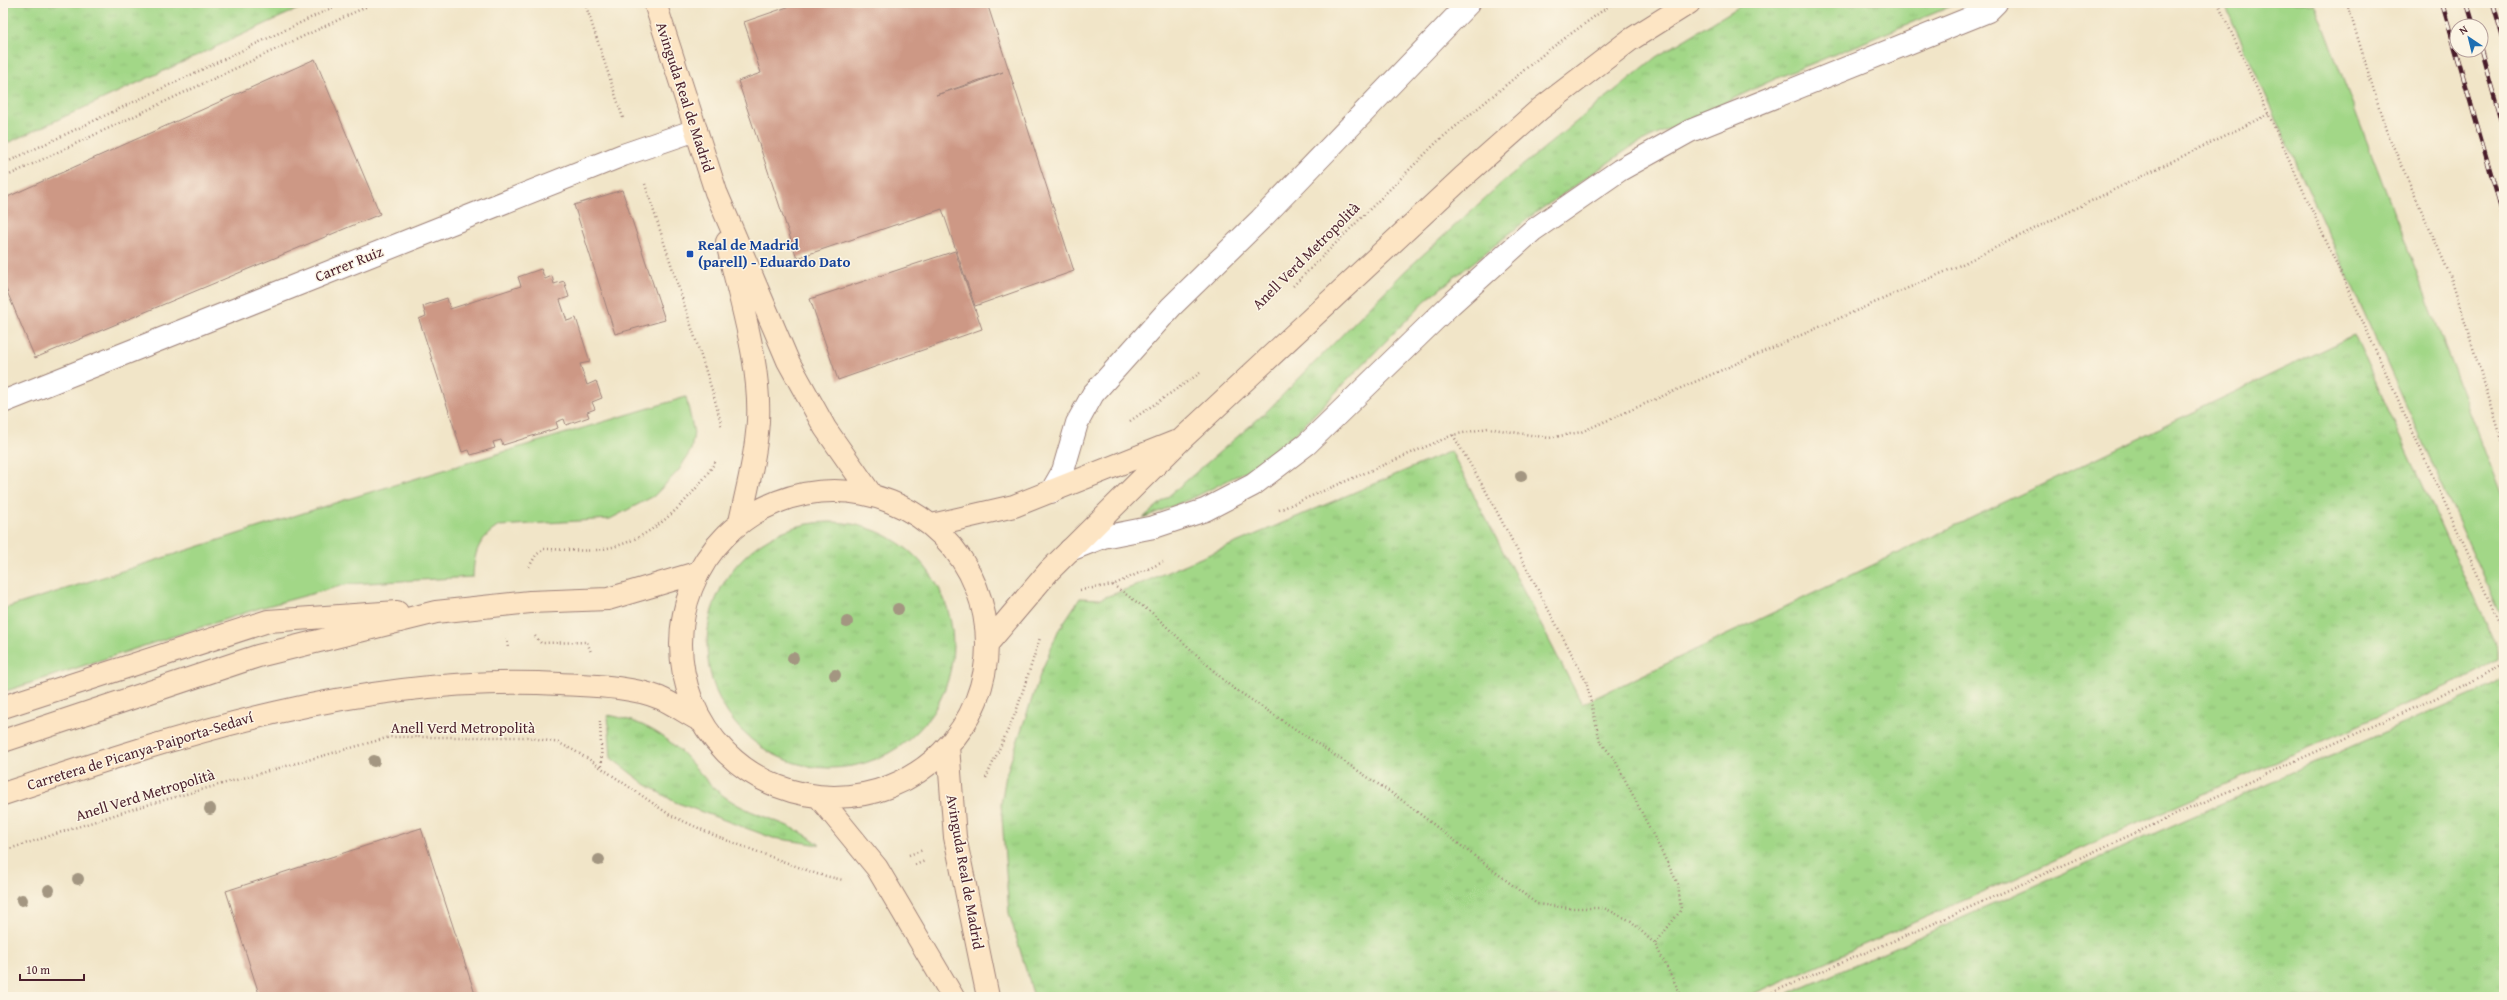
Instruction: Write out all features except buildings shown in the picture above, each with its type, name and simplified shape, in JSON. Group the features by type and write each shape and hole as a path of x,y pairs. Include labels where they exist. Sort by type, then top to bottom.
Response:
{"main road":[{"name":"Avinguda Real de Madrid","path":"655,3 716,192 788,362 825,428 871,494"},
{"path":"988,644 1049,571 1183,438 1463,177 1540,110 1630,40 1688,3"},
{"name":"Avinguda Real de Madrid","path":"716,192 756,374 758,420 751,474 740,522"},
{"path":"932,525 1014,506 1183,438"},
{"path":"825,490 871,494 903,506 932,525 962,558 981,599 988,644 983,681 969,716 948,746 911,776 867,794 820,797 772,785 731,759 701,721 682,673 681,622 696,573 715,545 740,522 780,499 825,490"},
{"path":"3,707 268,621 329,615 436,612 530,602 608,599 696,573"},
{"path":"3,741 258,656 436,612"},
{"name":"Carretera de Picanya-Paiporta-Sedaví","path":"3,794 165,741 251,717 338,699 474,683 540,683 597,686 659,698 701,721"},
{"name":"Avinguda Real de Madrid","path":"948,746 955,837 988,997"},
{"path":"820,797 877,868 953,997"}],"street":[{"path":"1051,492 1063,471 1077,423 1093,394 1171,307 1272,208 1469,3"},
{"path":"1070,550 1102,537 1154,527 1205,510 1253,485 1307,444 1451,304 1532,231 1620,170 1690,131 1988,11 1996,3"},
{"name":"Carrer Ruiz","path":"3,402 616,158 696,130"}],"path":[{"path":"3,164 342,3"},
{"path":"3,178 374,3"},
{"path":"585,3 624,119"},
{"name":"Anell Verd Metropolità","path":"1288,290 1438,140 1546,52 1613,3"},
{"path":"2218,3 2504,634"},
{"path":"2347,3 2386,130 2450,275 2504,446"},
{"path":"1274,512 1453,435 1488,428 1549,438 1581,432 1958,266 2269,114"},
{"path":"643,179 713,393 723,430"},
{"path":"1128,422 1203,370"},
{"path":"1453,435 1487,494 1586,681 1600,741 1614,760 1678,884 1681,910 1655,944"},
{"path":"529,569 530,562 544,549 608,549 628,542 646,532 687,500 702,483 716,461 718,454"},
{"path":"1075,590 1113,585 1168,559"},
{"path":"1113,585 1152,613 1229,685 1398,798 1537,904 1570,908 1604,908 1631,920 1655,944 1682,997"},
{"path":"985,783 990,767 1016,712 1040,636"},
{"path":"535,638 541,643 587,642 592,659"},
{"path":"1761,997 1926,927 2462,686 2504,663"},
{"path":"599,715 602,768"},
{"name":"Anell Verd Metropolità","path":"3,851 136,808 390,737 527,737 559,743 602,768 670,815 718,837 817,874 839,881 850,879"},
{"path":"901,858 929,848"}],"green space":[{"path":"3,3 311,3 3,145"},
{"path":"1745,3 1959,3 1777,78 1631,147 1534,214 1426,300 1296,433 1252,468 1195,497 1143,518 1265,413 1404,272 1506,179 1656,57"},
{"path":"2224,3 2314,3 2504,501 2504,622"},
{"path":"2354,335 2498,649 2498,660 2456,682 1746,997 1034,997 1009,913 1001,804 1006,775 1040,675 1058,631 1080,598 1100,599 1135,586 1451,451 1582,704"},
{"path":"686,397 694,433 691,450 679,470 654,496 610,519 499,526 486,536 478,547 473,577 348,584 260,608 3,692 3,609 341,501"},
{"path":"830,522 866,527 898,543 917,558 932,577 948,609 953,645 948,681 932,713 917,732 898,747 866,763 830,768 794,763 762,747 743,732 728,713 712,681 707,645 712,609 728,577 743,558 762,543 794,527"},
{"path":"2504,677 2504,997 1782,997 2492,685"},
{"path":"608,715 640,724 659,734 668,740 685,756 722,795 739,806 799,831 820,845 773,838 675,802 645,784 611,758"}],"railway":[{"path":"2442,3 2504,219"},
{"path":"2467,3 2472,18"},
{"path":"2493,3 2504,41"},
{"path":"2483,58 2504,131"}],"place":[{"name":"Real de Madrid (parell) - Eduardo Dato","path":"690,254"}]}
